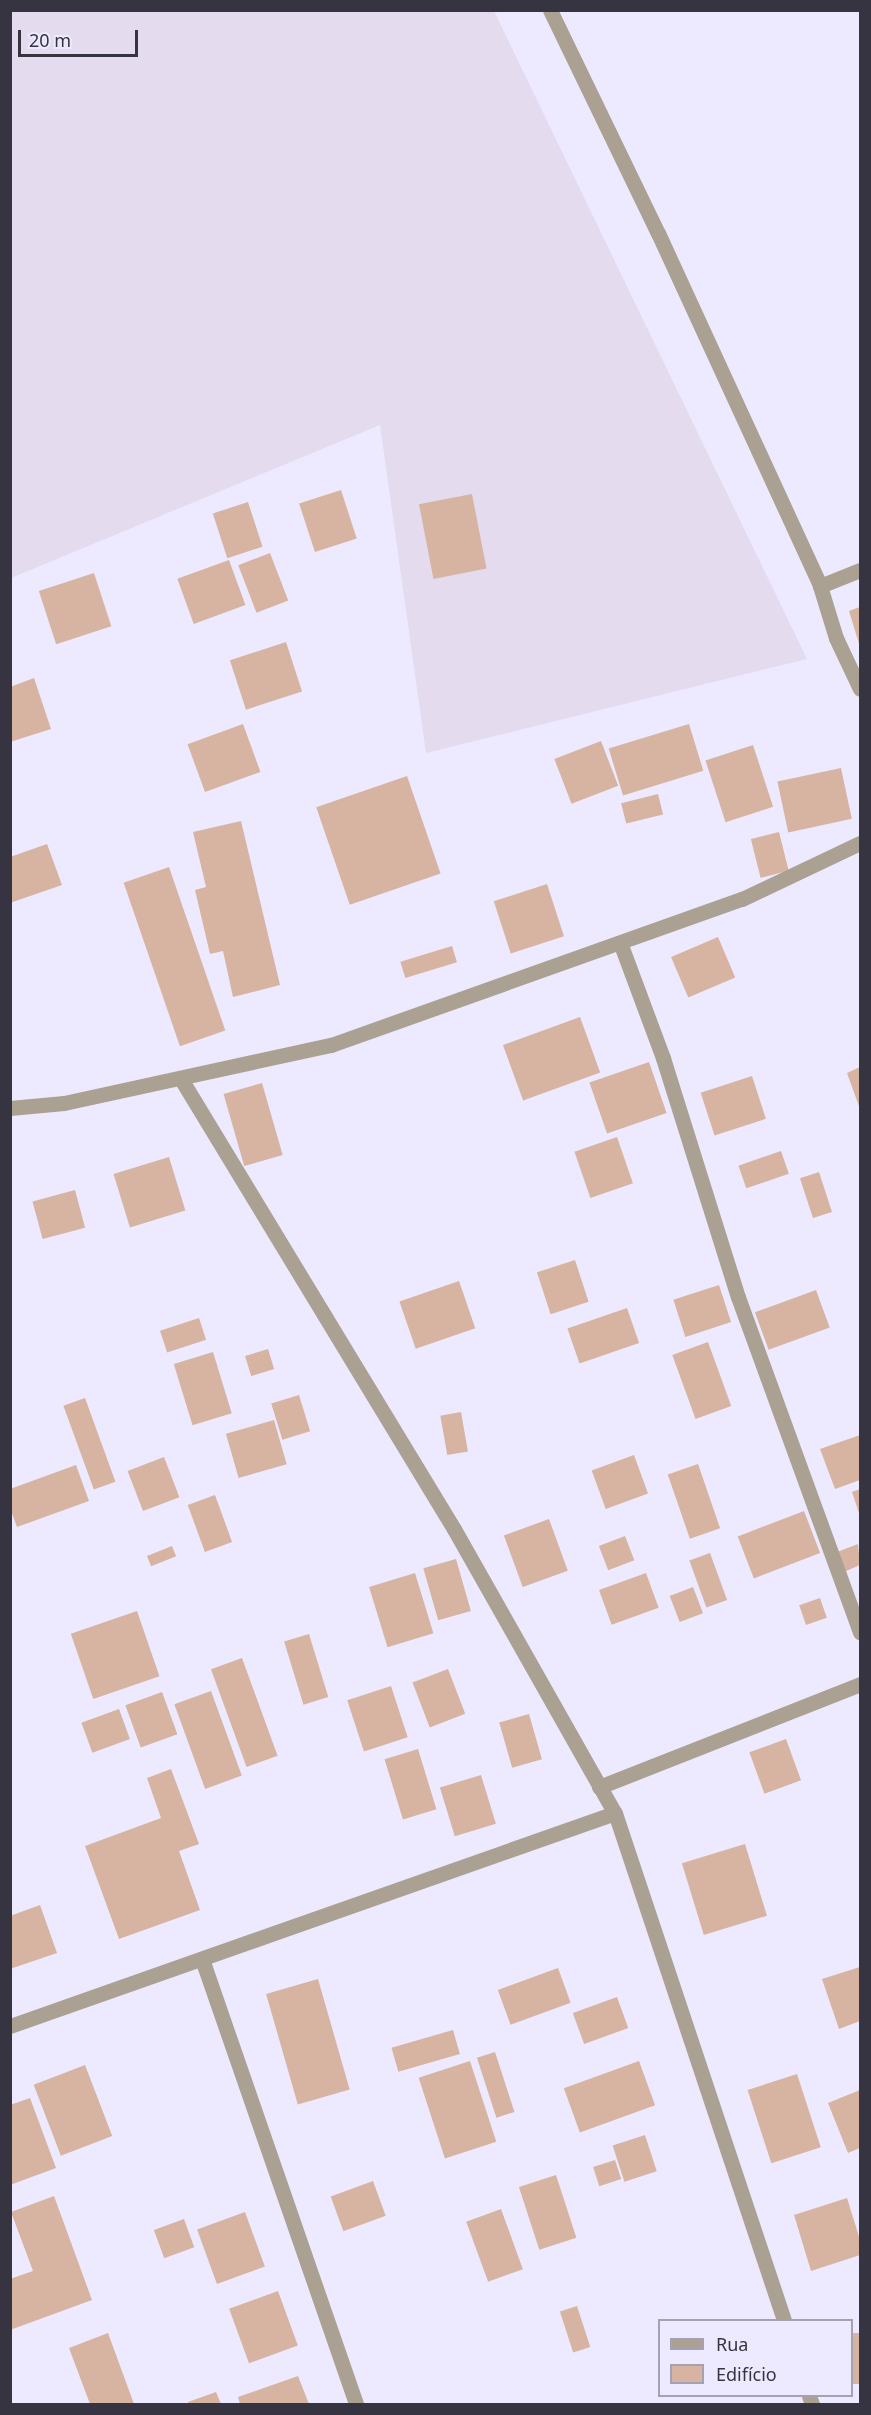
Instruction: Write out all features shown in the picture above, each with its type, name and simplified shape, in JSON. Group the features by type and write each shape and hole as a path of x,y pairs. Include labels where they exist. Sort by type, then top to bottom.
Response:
{"street":[{"path":"550,10 658,233 820,586 836,638 861,690"},
{"path":"820,586 861,570"},
{"path":"106,1094 331,1045 621,945 742,899 861,843"},
{"path":"621,945 663,1058 738,1297 861,1634"},
{"path":"10,1108 106,1094 231,1066"},
{"path":"181,1079 454,1530 615,1813 784,2319"},
{"path":"599,1787 861,1684"},
{"path":"10,2026 615,1813"},
{"path":"202,1959 356,2404"}],"shaded area":[{"path":"11,11 494,11 807,659 426,753 380,425 11,578"}],"building":[{"path":"341,490 357,539 315,552 299,504"},
{"path":"472,494 487,569 433,579 419,504"},
{"path":"248,502 263,547 227,558 213,513"},
{"path":"270,553 288,601 257,613 238,565"},
{"path":"229,560 245,605 194,624 177,579"},
{"path":"94,573 111,626 56,644 39,591"},
{"path":"860,607 860,647 849,611"},
{"path":"286,642 302,691 246,710 230,660"},
{"path":"34,678 51,729 10,742 10,687"},
{"path":"243,724 260,772 205,792 188,744"},
{"path":"689,724 703,771 623,795 609,749"},
{"path":"601,741 618,786 572,804 554,759"},
{"path":"753,745 773,807 726,822 705,760"},
{"path":"841,768 852,819 788,832 777,782"},
{"path":"407,776 441,873 350,905 316,807"},
{"path":"658,794 663,814 626,824 621,803"},
{"path":"241,821 280,985 233,997 223,951 210,954 195,890 206,887 193,832"},
{"path":"779,832 789,871 761,878 751,839"},
{"path":"47,844 62,885 10,903 10,857"},
{"path":"169,867 225,1031 180,1046 124,883"},
{"path":"547,884 564,936 511,954 494,901"},
{"path":"718,937 735,978 688,997 671,957"},
{"path":"452,946 457,962 405,978 400,962"},
{"path":"580,1017 600,1072 523,1100 503,1045"},
{"path":"649,1062 667,1113 607,1134 589,1083"},
{"path":"860,1067 860,1109 847,1073"},
{"path":"752,1076 766,1119 715,1135 701,1093"},
{"path":"262,1083 283,1155 244,1166 224,1094"},
{"path":"617,1137 633,1183 590,1198 574,1152"},
{"path":"781,1151 789,1174 746,1188 738,1166"},
{"path":"169,1157 185,1211 130,1228 114,1174"},
{"path":"819,1172 832,1212 813,1218 800,1178"},
{"path":"75,1190 85,1228 43,1239 32,1201"},
{"path":"575,1260 589,1302 551,1314 537,1272"},
{"path":"459,1281 475,1328 416,1349 399,1302"},
{"path":"719,1285 731,1322 685,1337 673,1300"},
{"path":"816,1290 830,1328 769,1350 755,1312"},
{"path":"627,1308 639,1343 579,1363 567,1329"},
{"path":"199,1318 206,1340 167,1353 160,1331"},
{"path":"708,1342 731,1406 696,1419 672,1355"},
{"path":"268,1349 274,1369 251,1376 245,1356"},
{"path":"213,1352 232,1413 193,1425 174,1364"},
{"path":"299,1395 310,1431 282,1440 271,1403"},
{"path":"85,1398 115,1482 94,1489 63,1406"},
{"path":"461,1412 468,1451 447,1455 440,1416"},
{"path":"274,1420 287,1464 239,1478 226,1434"},
{"path":"860,1435 860,1480 835,1489 820,1449"},
{"path":"634,1455 648,1494 606,1509 592,1470"},
{"path":"164,1457 179,1497 143,1511 128,1471"},
{"path":"698,1464 720,1528 690,1539 668,1474"},
{"path":"76,1465 89,1501 17,1527 10,1508 10,1489"},
{"path":"860,1489 860,1516 852,1492"},
{"path":"215,1495 232,1542 205,1552 188,1505"},
{"path":"804,1511 820,1553 754,1578 738,1536"},
{"path":"549,1519 568,1571 523,1587 504,1535"},
{"path":"625,1536 634,1560 608,1570 599,1546"},
{"path":"858,1544 860,1565 844,1572 837,1552"},
{"path":"172,1546 176,1556 151,1566 147,1556"},
{"path":"710,1553 727,1600 706,1608 689,1561"},
{"path":"456,1559 471,1611 438,1620 423,1568"},
{"path":"415,1573 433,1633 388,1647 369,1587"},
{"path":"646,1573 659,1608 612,1625 599,1590"},
{"path":"693,1587 703,1613 680,1622 670,1596"},
{"path":"820,1598 827,1618 806,1625 799,1605"},
{"path":"137,1611 159,1676 93,1699 71,1634"},
{"path":"309,1634 328,1697 303,1705 284,1642"},
{"path":"242,1658 278,1756 247,1767 211,1669"},
{"path":"448,1669 465,1714 430,1727 413,1683"},
{"path":"391,1686 408,1737 364,1752 347,1700"},
{"path":"211,1691 242,1776 205,1789 174,1704"},
{"path":"162,1692 177,1734 141,1748 125,1705"},
{"path":"119,1709 130,1739 92,1753 81,1723"},
{"path":"529,1714 542,1759 512,1768 499,1723"},
{"path":"786,1739 801,1780 764,1794 749,1752"},
{"path":"418,1749 436,1809 403,1819 385,1759"},
{"path":"171,1769 199,1844 179,1851 200,1910 119,1939 85,1846 161,1818 147,1778"},
{"path":"481,1775 496,1824 455,1836 440,1788"},
{"path":"745,1844 767,1916 704,1935 682,1863"},
{"path":"40,1905 57,1953 10,1969 10,1916"},
{"path":"860,1967 860,2021 839,2029 822,1979"},
{"path":"558,1968 571,2003 511,2025 498,1990"},
{"path":"318,1979 350,2090 298,2104 266,1994"},
{"path":"617,1997 628,2028 584,2044 573,2013"},
{"path":"453,2030 460,2054 398,2072 391,2048"},
{"path":"495,2052 514,2112 496,2118 477,2058"},
{"path":"470,2061 496,2142 445,2159 419,2078"},
{"path":"639,2061 655,2105 580,2133 564,2088"},
{"path":"85,2065 112,2136 61,2156 34,2085"},
{"path":"797,2074 821,2147 771,2163 748,2090"},
{"path":"860,2090 860,2148 848,2153 828,2103"},
{"path":"30,2098 56,2168 10,2185 10,2105"},
{"path":"645,2135 657,2171 624,2182 613,2146"},
{"path":"615,2160 621,2179 599,2186 593,2167"},
{"path":"556,2175 576,2238 539,2250 519,2187"},
{"path":"373,2181 386,2216 343,2231 331,2196"},
{"path":"54,2196 92,2300 10,2330 10,2279 33,2271 11,2212"},
{"path":"847,2198 860,2240 860,2255 811,2271 794,2215"},
{"path":"501,2209 523,2269 488,2282 466,2222"},
{"path":"245,2212 265,2267 217,2284 197,2229"},
{"path":"184,2219 194,2247 164,2258 154,2230"},
{"path":"278,2291 298,2346 249,2363 229,2309"},
{"path":"577,2306 590,2347 573,2352 560,2312"},
{"path":"108,2333 134,2404 90,2404 69,2348"},
{"path":"853,2333 860,2333 860,2384 853,2384"},
{"path":"298,2376 309,2404 240,2404 238,2397"},
{"path":"216,2392 221,2404 189,2404 188,2402"}]}
